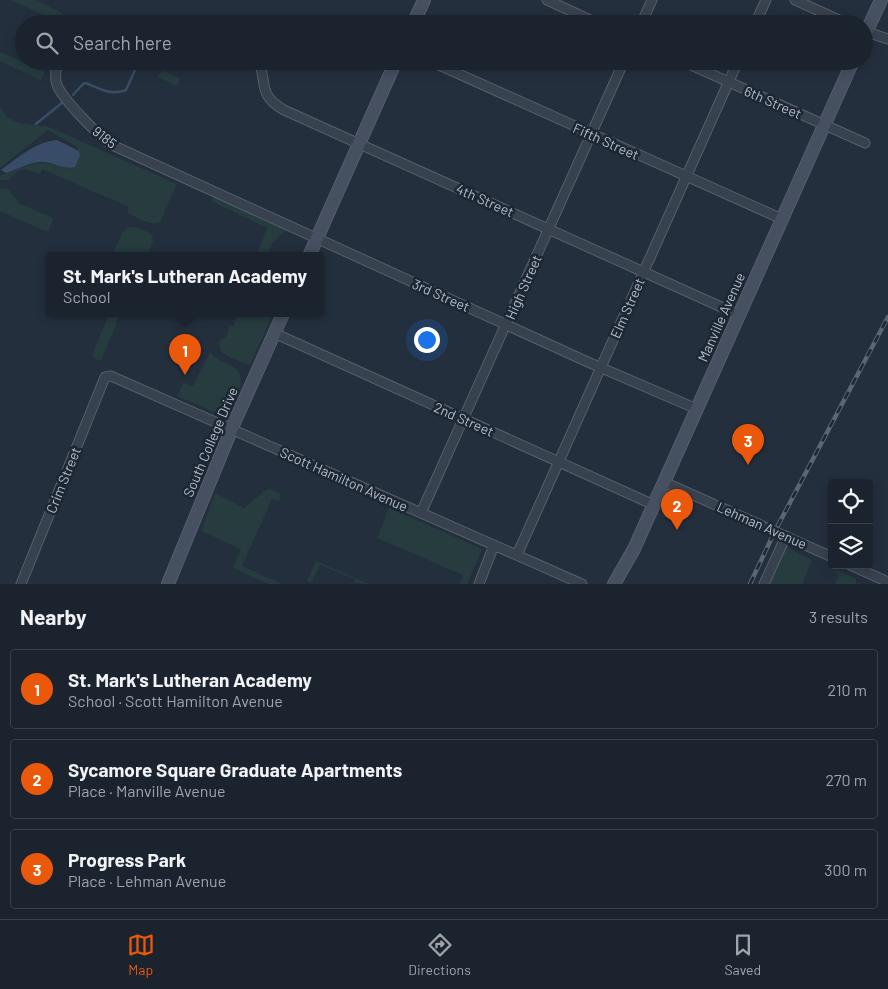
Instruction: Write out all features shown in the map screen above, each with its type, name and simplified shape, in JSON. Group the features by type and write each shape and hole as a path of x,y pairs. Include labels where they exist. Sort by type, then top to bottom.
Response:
{"street":[{"path":"417,15 424,0"},
{"path":"547,0 580,15"},
{"path":"645,15 652,0"},
{"path":"759,15 766,0"},
{"path":"795,0 828,15"},
{"path":"873,16 881,0"},
{"path":"873,35 888,39"},
{"name":"9185","path":"56,70 55,78 59,89 103,138 128,153 186,179"},
{"name":"4th Street","path":"261,70 266,92 275,105 739,315"},
{"path":"311,252 392,70"},
{"name":"Fifth Street","path":"450,70 782,219"},
{"name":"High Street","path":"421,513 620,70"},
{"name":"6th Street","path":"702,70 865,143"},
{"name":"Elm Street","path":"517,555 734,70"},
{"name":"Manville Avenue","path":"614,584 632,554 849,70"},
{"name":"3rd Street","path":"186,179 506,325 697,409"},
{"name":"South College Drive","path":"168,584 231,429 282,317"},
{"name":"2nd Street","path":"274,333 654,505"},
{"name":"Scott Hamilton Avenue","path":"105,376 111,376 582,584"},
{"name":"Crim Street","path":"21,584 105,376"},
{"name":"Lehman Avenue","path":"664,482 828,555"},
{"path":"764,584 786,536"},
{"path":"478,584 494,545"},
{"path":"859,569 888,582"}],"green space":[{"path":"10,0 35,0 63,13 62,15 43,15"},
{"path":"0,52 15,59 15,68 0,61"},
{"path":"19,70 40,70 45,72 41,80"},
{"path":"162,70 180,78 177,86 158,77"},
{"path":"0,107 8,118 19,123 49,127 177,184 160,222 152,223 139,219 127,213 129,207 42,169 40,174 20,170 9,180 0,180 0,175 34,164 58,165 70,169 80,156 77,147 48,130 0,168"},
{"path":"0,188 9,189 12,195 19,201 18,203 53,218 48,232 0,211"},
{"path":"214,197 286,230 273,242 268,252 258,252 267,228 211,201"},
{"path":"135,227 152,235 153,241 149,252 114,252 122,233 127,228"},
{"path":"108,317 119,317 101,361 94,358 93,353"},
{"path":"237,317 272,317 250,365 229,357 221,350 220,340 225,338 229,329 228,325 233,327"},
{"path":"210,352 217,359 233,367 240,374 241,385 226,417 177,396 183,383 193,386"},
{"path":"268,488 281,494 279,501 272,499 242,566 282,584 269,584 233,568 241,549 201,531 215,493 244,508"},
{"path":"389,508 482,549 467,584 460,584 463,575 377,538"},
{"path":"786,547 812,560 802,584 769,584"},
{"path":"316,561 369,584 354,583 355,579 320,565 311,583 307,581"},
{"path":"836,570 856,579 856,584 835,584 839,574 835,572"}],"water":[{"path":"57,140 79,151 80,156 75,167 67,168 39,162 6,173 1,170 34,147"}],"waterway":[{"path":"73,95 86,83 110,92 126,90 135,70"},
{"path":"36,124 63,102"}],"railway":[{"path":"750,584 775,531 888,317"}],"place":[{"name":"St. Mark's Lutheran Academy","path":"185,375"},
{"name":"Progress Park","path":"748,465"},
{"name":"Sycamore Square Graduate Apartments","path":"677,530"}]}
